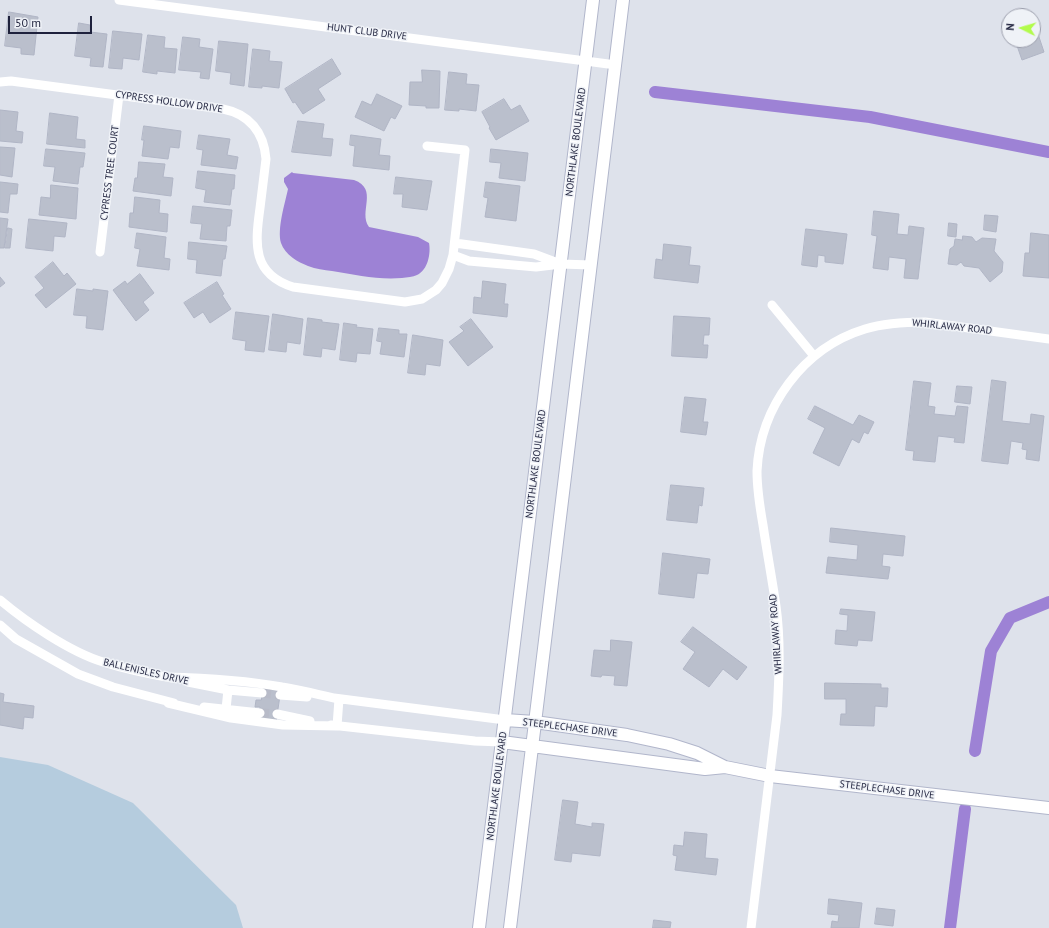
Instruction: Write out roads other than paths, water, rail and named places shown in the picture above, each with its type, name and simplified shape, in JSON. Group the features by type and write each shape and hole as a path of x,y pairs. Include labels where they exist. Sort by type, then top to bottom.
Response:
{"main road":[{"name":"NORTHLAKE BOULEVARD","path":"479,928 593,0"},
{"path":"510,928 623,0"},
{"name":"STEEPLECHASE DRIVE","path":"505,720 535,722 627,735 669,744 698,753 725,767 770,776 1049,808"},
{"name":"STEEPLECHASE DRIVE","path":"502,742 705,769 725,767"}],"street":[{"name":"HUNT CLUB DRIVE","path":"119,0 616,65"},
{"name":"CYPRESS HOLLOW DRIVE","path":"0,82 11,81 231,111 246,118 255,127 263,142 266,158 256,235 257,251 269,274 285,285 293,287 397,302 414,301 429,295 442,283 453,255 465,150 427,146"},
{"name":"CYPRESS TREE COURT","path":"100,252 119,95"},
{"path":"455,243 534,254 561,264"},
{"path":"453,255 469,261 536,267 561,264 591,264"},
{"path":"772,305 814,356"},
{"name":"WHIRLAWAY ROAD","path":"752,928 777,715 779,679 779,644 776,608 758,492 757,472 763,432 770,414 791,379 814,356 847,336 865,329 885,324 925,322 1049,339"},
{"name":"BALLENISLES DRIVE","path":"0,600 14,612 70,648 101,662 228,690 262,693"},
{"name":"BALLENISLES DRIVE","path":"0,625 16,639 78,674 113,687 168,703 260,713"},
{"path":"166,677 202,678 274,686 339,699"},
{"path":"226,709 228,690"},
{"path":"280,695 339,699 505,720"},
{"path":"336,726 339,699"},
{"path":"168,703 232,718 283,725 336,726"},
{"path":"277,714 336,726 475,742 502,742"}],"waterway":[{"path":"655,92 870,117 1049,152"},
{"path":"975,751 991,651 1010,618 1049,602"},
{"path":"950,928 965,809"}],"tunnel":[{"path":"262,693 280,695"},
{"path":"260,713 277,714"}]}
